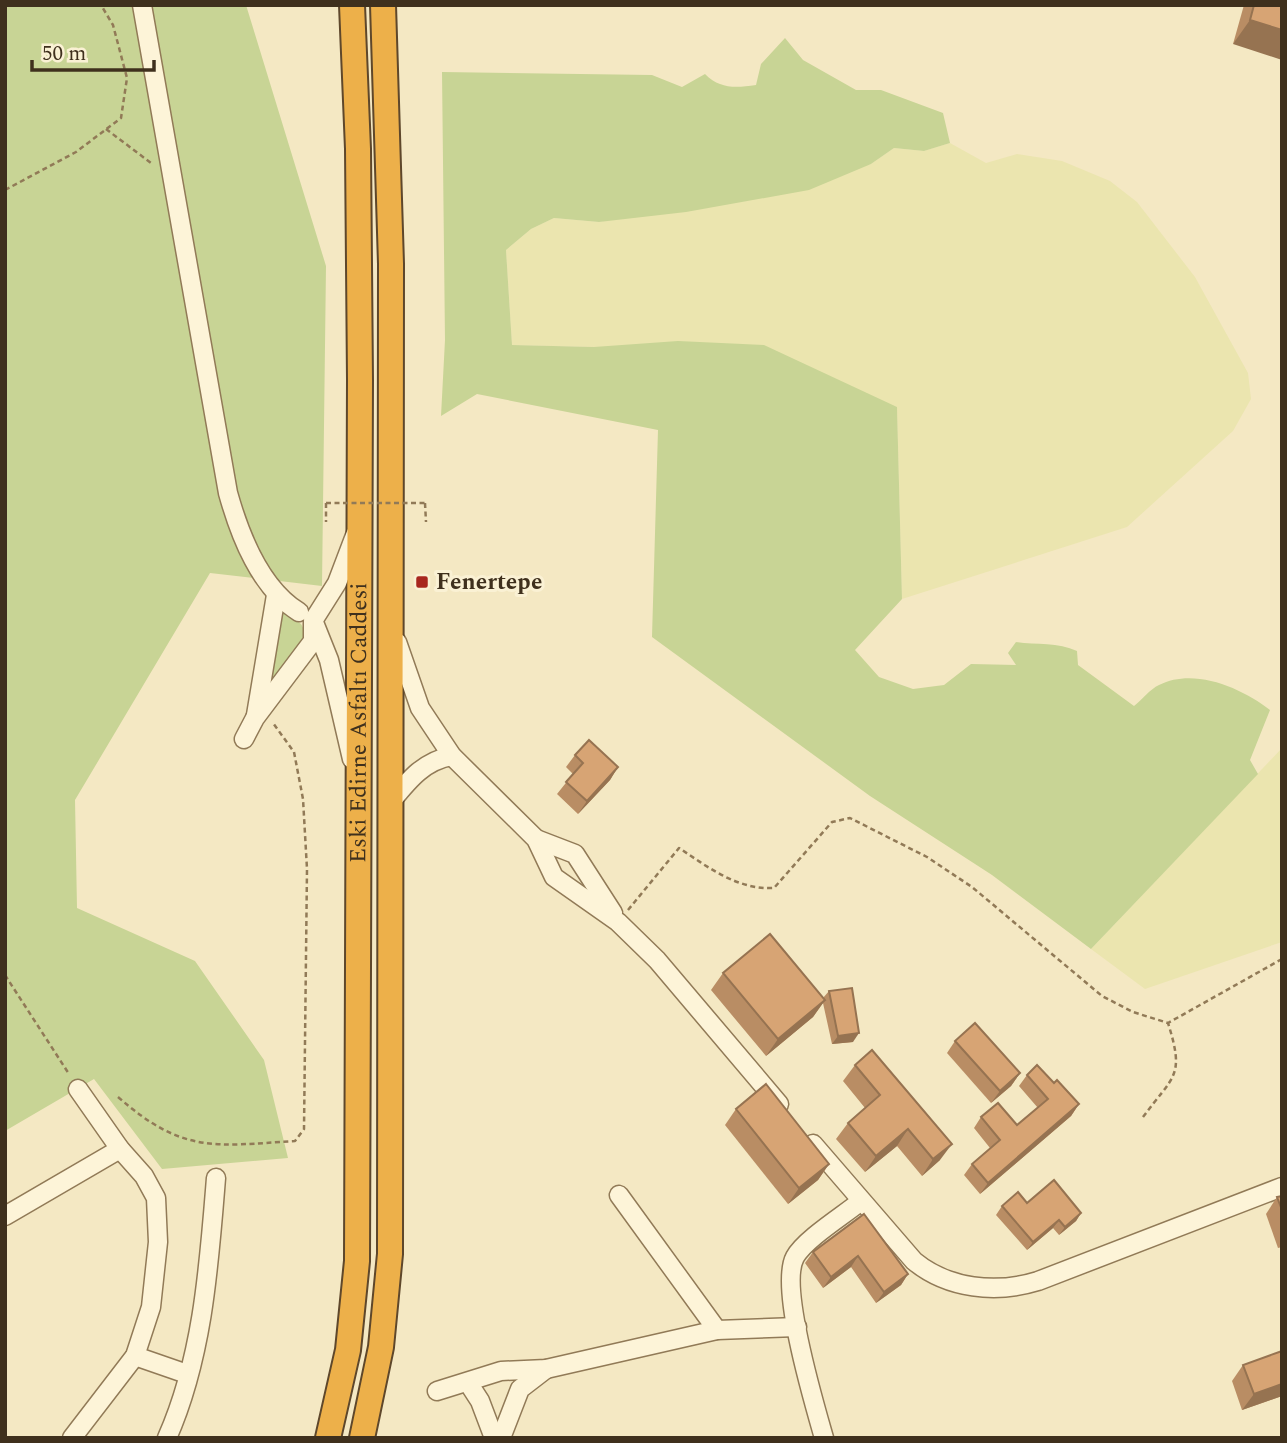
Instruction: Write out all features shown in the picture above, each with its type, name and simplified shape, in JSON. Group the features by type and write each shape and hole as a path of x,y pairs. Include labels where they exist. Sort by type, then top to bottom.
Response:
{"highway":[{"name":"Eski Edirne Asfaltı Caddesi","path":"328,1438 348,1350 357,1261 358,149 352,5"},
{"name":"Eski Edirne Asfaltı Caddesi","path":"362,1438 381,1347 390,1254 391,264 383,5"}],"street":[{"path":"142,5 175,180 228,493 250,551 276,595 306,617 329,660 358,782"},
{"path":"306,617 337,583 358,526"},
{"path":"258,715 276,595"},
{"path":"244,739 258,715 313,641 306,617"},
{"path":"391,618 412,691 429,724 452,756 536,839 554,877 618,922 657,960 861,1201 914,1261 933,1276 961,1284 1011,1287 1038,1281 1282,1187"},
{"path":"390,803 427,764 435,759 452,756"},
{"path":"536,839 575,854 618,922"},
{"path":"72,1438 135,1356 151,1307 158,1242 156,1198 144,1176 120,1149 78,1089"},
{"path":"5,1216 120,1149"},
{"path":"167,1438 176,1416 207,1293 216,1178"},
{"path":"619,1195 717,1330"},
{"path":"824,1438 797,1327 792,1282 796,1255 861,1201"},
{"path":"437,1391 469,1384 501,1371 546,1369 717,1330 797,1327"},
{"path":"135,1356 187,1374"},
{"path":"501,1438 520,1389 546,1369"},
{"path":"469,1384 480,1401 494,1438"}],"path":[{"path":"5,190 76,152 121,118 127,78 113,24 101,5"},
{"path":"106,129 175,180"},
{"path":"326,522 326,503 425,503 426,522"},
{"path":"118,1097 161,1130 205,1146 295,1141 304,1129 307,869 303,800 294,752 282,732 258,715"},
{"path":"618,922 679,848 724,877 749,887 774,888 832,822 850,818 927,857 972,887 1102,996 1133,1012 1167,1023 1282,959"},
{"path":"5,975 78,1089"},
{"path":"1143,1116 1175,1077 1177,1059 1167,1023"}],"shaded area":[{"path":"950,143 986,163 1017,154 1062,161 1110,181 1137,202 1195,277 1248,373 1251,399 1233,431 1127,527 902,599 897,407 594,347 512,345 506,250 531,229 554,218 599,222 871,164 894,148 924,151"},
{"path":"1282,748 1282,942 1145,989 1091,949"}],"green space":[{"path":"5,5 246,5 326,266 322,586 210,573 75,800 77,908 195,961 264,1060 288,1158 162,1169 94,1079 5,1131"},
{"path":"785,38 803,60 856,90 881,90 943,113 950,143 924,151 894,148 871,164 809,190 686,212 599,222 554,218 531,229 506,250 512,345 594,347 678,341 764,345 897,407 902,599 855,650 879,677 913,689 944,685 971,664 1016,665 1008,653 1016,642 1047,644 1077,651 1078,665 1134,706 1159,685 1187,678 1202,679 1232,688 1270,710 1250,760 1258,774 1091,949 992,875 870,796 652,637 658,430 477,394 441,416 445,340 442,72 652,75 682,87 705,74 722,85 748,86 756,85 761,64"},
{"path":"279,607 301,624 308,637 262,705"}],"building":[{"path":"1254,5 1282,5 1282,30 1250,20"},
{"path":"589,740 618,767 587,801 566,782 583,763 575,755"},
{"path":"770,934 825,1000 778,1039 723,973"},
{"path":"852,988 859,1033 838,1036 829,991"},
{"path":"975,1023 1020,1073 1000,1091 955,1041"},
{"path":"872,1050 952,1144 933,1159 908,1129 876,1156 848,1123 880,1095 855,1065"},
{"path":"1037,1065 1054,1083 1057,1080 1079,1104 988,1183 972,1164 1000,1140 981,1117 998,1103 1017,1125 1048,1099 1027,1075"},
{"path":"766,1084 829,1164 799,1188 736,1109"},
{"path":"1054,1180 1081,1213 1065,1227 1059,1220 1033,1242 1002,1206 1018,1192 1027,1203"},
{"path":"1282,1196 1282,1210 1277,1197"},
{"path":"864,1214 908,1274 884,1292 858,1256 831,1277 813,1252"},
{"path":"1282,1351 1282,1384 1254,1394 1243,1365"}],"place":[{"name":"Fenertepe","path":"422,582"}]}
